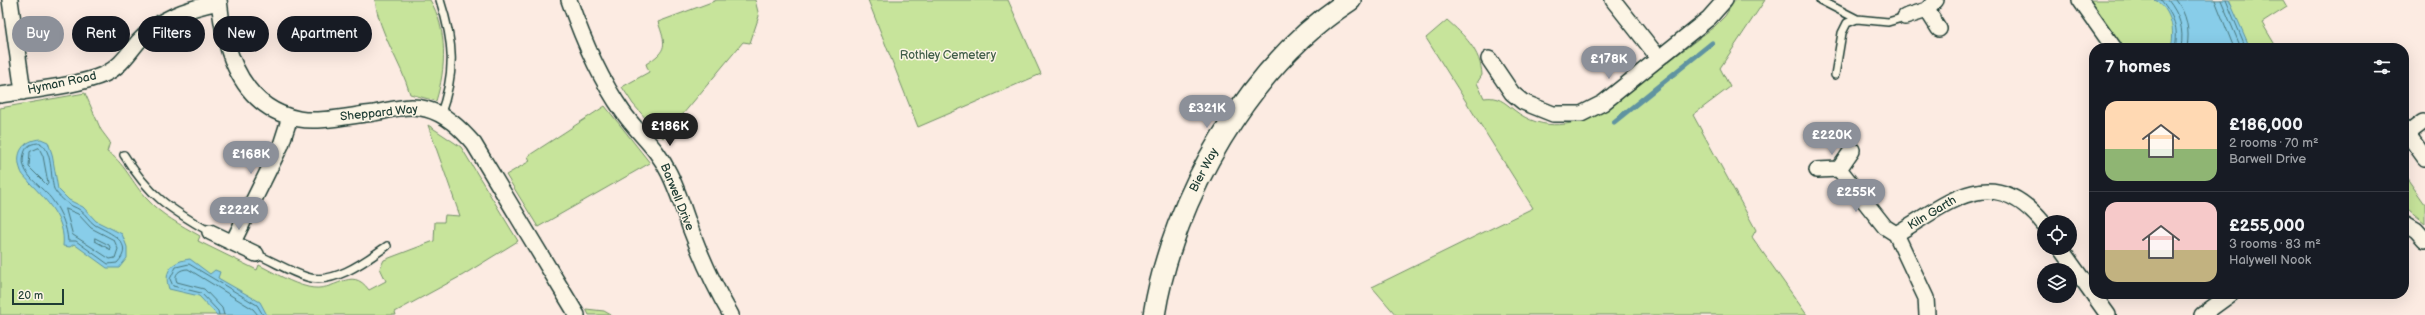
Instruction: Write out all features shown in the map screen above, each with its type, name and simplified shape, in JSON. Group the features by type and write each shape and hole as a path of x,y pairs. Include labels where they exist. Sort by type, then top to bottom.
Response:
{"street":[{"path":"10,0 23,92"},
{"name":"Barwell Drive","path":"569,0 586,44 612,96 625,114 651,143 670,173 717,292 731,315"},
{"name":"Bier Way","path":"1154,315 1168,252 1186,204 1210,156 1239,110 1276,66 1309,33 1350,0"},
{"path":"1613,0 1658,57"},
{"path":"1489,59 1494,80 1537,110 1553,114 1581,114 1603,102 1709,18 1725,0"},
{"path":"2080,0 2110,43"},
{"name":"Hyman Road","path":"0,95 89,79 105,74 117,66 148,32 163,20 179,12 219,1"},
{"name":"Sheppard Way","path":"219,1 229,54 236,73 248,90 265,105 290,117 318,120 412,107 425,108 450,120 474,144 577,315"},
{"path":"1905,17 1931,5 1939,29"},
{"path":"233,242 281,145 290,117"},
{"path":"2409,130 2424,122"},
{"path":"2409,136 2425,158"},
{"path":"1839,169 1852,150"},
{"path":"1818,170 1839,169"},
{"path":"1839,169 1885,227 1896,234"},
{"name":"Kiln Garth","path":"1926,315 1926,298 1896,234 1949,201 1976,191 2003,193 2026,205 2037,217"},
{"path":"2409,226 2416,230 2425,240"},
{"path":"210,232 256,254"},
{"path":"2065,255 2089,288"},
{"path":"2097,299 2108,315"},
{"path":"2202,315 2224,299"}],"lane":[{"path":"440,0 451,35 452,74 440,116"},
{"path":"1820,0 1858,19 1888,22 1905,17"},
{"path":"1834,75 1842,33 1847,23 1858,19"},
{"path":"124,155 138,179 154,196 172,210 210,232"},
{"path":"256,254 307,278 323,278 352,270 387,246"}],"green space":[{"path":"375,0 430,0 440,24 444,50 442,76 436,101 410,94 385,36 377,12"},
{"path":"717,0 755,0 759,16 750,43 743,42 663,138 633,104 622,87 649,72 646,64 662,51 664,42 658,22"},
{"name":"Rothley Cemetery","path":"868,0 1008,0 1041,74 918,127"},
{"path":"1735,0 1765,0 1720,68 1730,87 1693,115 1756,230 1752,237 1807,315 1396,315 1372,287 1533,208 1426,38 1447,20 1460,32 1475,51 1481,66 1482,75 1477,83 1484,98 1500,100 1525,117 1536,122 1560,125 1583,120 1605,110 1715,26 1725,16"},
{"path":"2080,0 2283,0 2287,7 2262,23 2274,43 2110,43"},
{"path":"85,93 101,130 110,142 107,152 118,160 142,194 153,205 172,219 200,236 198,241 257,270 259,265 295,283 318,288 327,287 349,279 362,283 369,290 386,281 380,268 384,260 434,241 435,222 444,222 445,215 460,216 428,125 461,147 518,241 463,275 395,312 396,315 0,315 0,108"},
{"path":"605,106 650,163 538,227 506,175 530,161 528,156"},
{"path":"2409,181 2425,204 2425,223 2409,210"},
{"path":"586,309 604,311 611,315 589,315"}],"water":[{"path":"2155,0 2229,0 2248,43 2172,43 2173,35 2171,21 2169,15 2161,4"},
{"path":"41,139 48,142 52,154 58,189 69,200 83,207 96,221 122,234 127,247 127,258 119,268 107,268 74,244 70,247 63,246 62,227 54,211 22,174 19,164 20,153 25,145 29,142"},
{"path":"190,259 210,274 215,270 220,272 218,278 260,302 267,315 217,315 199,296 169,289 167,277 170,268 178,262"}],"waterway":[{"path":"1614,122 1712,43"}]}
